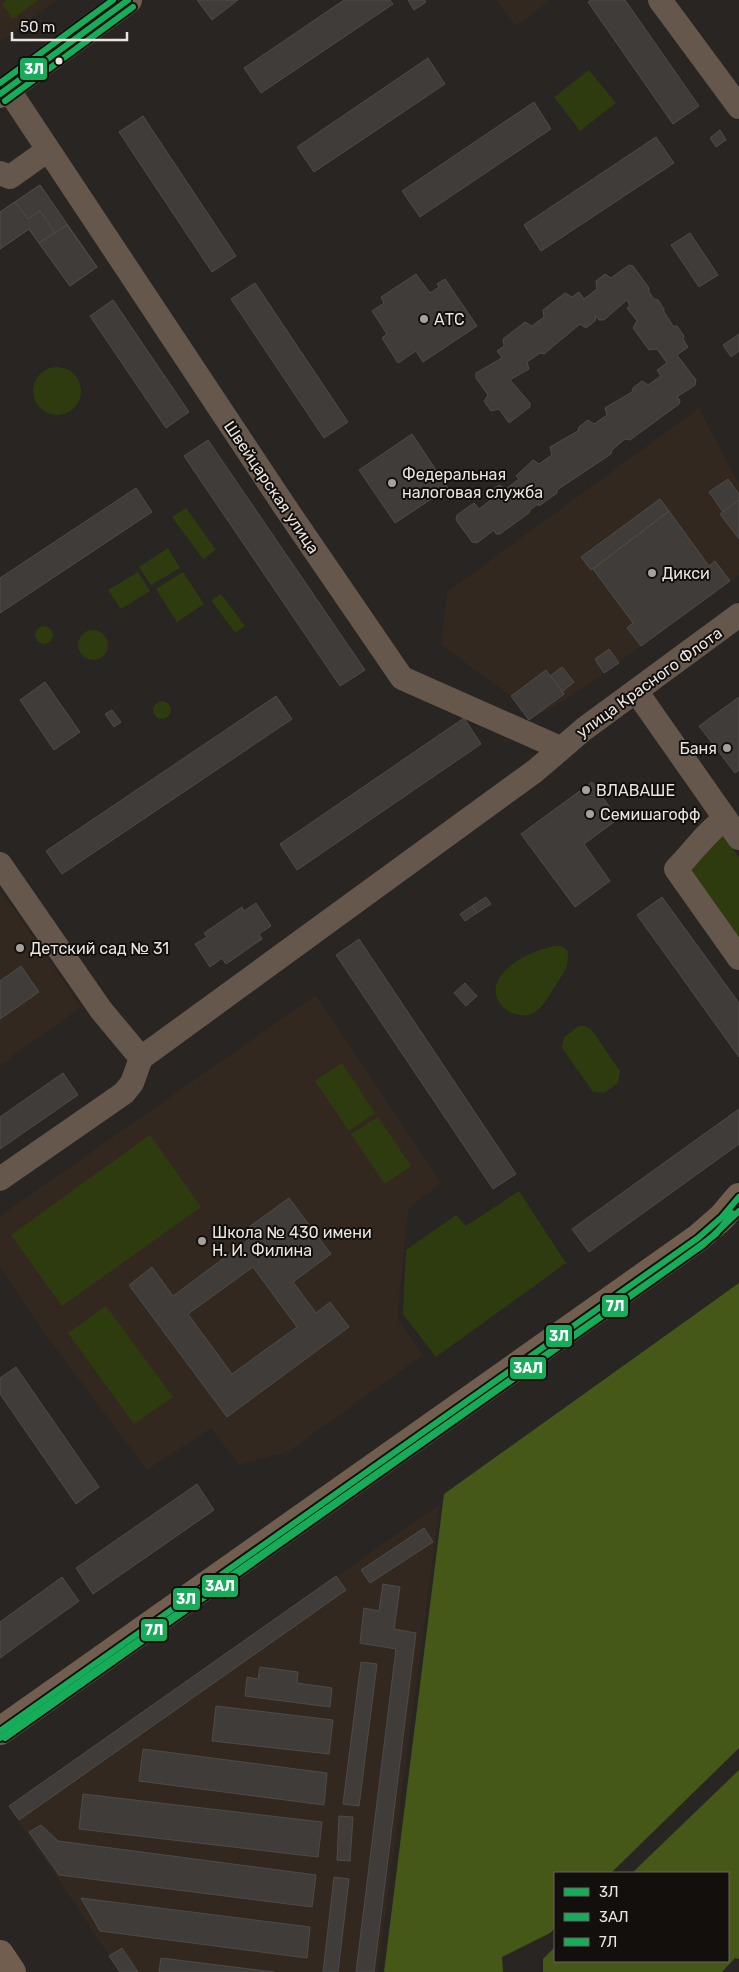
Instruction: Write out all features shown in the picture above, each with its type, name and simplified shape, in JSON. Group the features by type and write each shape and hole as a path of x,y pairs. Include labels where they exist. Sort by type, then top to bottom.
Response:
{"main road":[{"path":"4,92 128,0"},
{"path":"0,1749 698,1238 722,1217 739,1197"},
{"path":"316,1517 680,1272 722,1240 739,1219"},
{"path":"0,1731 268,1551"},
{"path":"0,1954 12,1972"}],"street":[{"path":"660,0 739,107"},
{"name":"Швейцарская улица","path":"4,92 48,150 402,678 560,748"},
{"path":"0,173 10,177 48,150"},
{"name":"улица Красного Флота","path":"141,1058 535,771 560,748 739,616"},
{"path":"636,691 739,838"},
{"path":"725,819 710,830 697,848 676,868 739,958"},
{"path":"0,864 101,1010 141,1058 132,1083 124,1092 0,1179"}],"shaded area":[{"path":"0,0 57,0 0,42"},
{"path":"496,0 551,0 516,26"},
{"path":"699,408 739,484 739,575 572,696 529,720 511,696 441,645 447,592"},
{"name":"Детский сад № 31","path":"0,889 81,1007 0,1065"},
{"name":"Школа № 430 имени Н. И. Филина","path":"316,995 441,1183 408,1209 397,1318 423,1355 289,1451 239,1465 211,1428 147,1470 43,1331 0,1267 0,1216"},
{"path":"440,1504 378,1972 120,1972 9,1806"}],"green space":[{"path":"7,0 38,0 13,19 2,4"},
{"path":"589,70 616,103 580,131 554,97"},
{"path":"57,367 66,369 74,374 79,382 81,391 79,400 74,408 66,413 57,415 48,413 40,408 35,400 33,391 35,382 40,374 48,369"},
{"path":"186,508 216,550 203,559 172,517"},
{"path":"168,548 180,568 151,585 139,567"},
{"path":"138,572 150,591 121,609 108,590"},
{"path":"183,572 204,604 177,622 156,589"},
{"path":"221,594 245,626 235,633 211,600"},
{"path":"44,626 50,629 53,635 50,641 44,644 38,641 35,635 38,629"},
{"path":"93,630 104,634 108,645 104,656 93,660 82,656 78,645 82,634"},
{"path":"162,701 168,704 171,710 168,716 162,719 156,716 153,710 156,704"},
{"path":"721,833 739,857 739,945 687,871"},
{"path":"554,946 561,946 567,950 568,961 563,974 546,1001 538,1010 528,1015 514,1014 508,1011 498,1000 496,993 499,978 504,971 520,959"},
{"path":"579,1026 591,1029 620,1071 618,1083 604,1093 593,1092 562,1048 564,1037"},
{"path":"342,1063 375,1113 349,1131 315,1081"},
{"path":"378,1117 411,1166 385,1184 351,1134"},
{"path":"150,1135 201,1207 62,1306 11,1235"},
{"path":"519,1191 566,1263 436,1357 403,1314 406,1250 456,1215 466,1226"},
{"path":"739,1283 739,1748 612,1872 554,1872 554,1929 550,1933 502,1957 503,1972 384,1972 444,1494"},
{"path":"106,1306 173,1397 134,1424 68,1333"},
{"path":"739,1770 739,1959 735,1958 722,1972 543,1972 543,1959 554,1948 554,1962 729,1962 729,1872 633,1872"}],"building":[{"path":"197,0 238,0 212,20"},
{"path":"344,0 390,0 393,4 261,93 244,68"},
{"path":"408,0 424,0 426,2 414,10"},
{"path":"591,0 625,0 699,106 673,124 588,2"},
{"path":"428,58 445,84 314,172 297,147"},
{"path":"534,102 551,129 420,217 402,191"},
{"path":"143,116 236,256 212,272 119,132"},
{"path":"720,130 726,140 716,147 710,138"},
{"path":"656,137 674,163 541,251 524,225"},
{"path":"40,185 61,216 49,224 40,211 28,219 15,202"},
{"path":"40,185 97,267 70,286 29,229 0,249 0,212"},
{"path":"15,202 28,219 40,211 55,233 39,243 29,229 0,249 0,212"},
{"path":"67,225 97,267 70,286 39,243"},
{"path":"690,233 718,275 699,287 671,245"},
{"path":"629,265 633,266 649,288 649,292 654,299 658,300 673,326 677,326 684,336 683,339 688,347 677,355 696,380 695,385 677,397 680,400 679,404 630,440 625,439 612,450 611,454 557,490 557,493 539,506 538,504 500,534 496,534 494,530 477,543 472,542 456,520 457,515 474,503 479,509 492,499 490,491 499,485 506,489 519,479 516,476 533,460 539,464 552,455 550,447 578,431 579,427 588,420 594,424 607,415 605,408 632,392 633,388 642,381 648,385 661,376 657,370 667,363 657,349 649,350 633,328 637,321 627,308 630,306 627,300 604,320 599,320 596,316 595,321 586,328 580,324 544,354 540,353 527,362 529,369 510,380 530,403 530,407 509,423 499,409 491,411 484,401 488,395 476,378 476,373 502,358 497,351 504,346 503,339 525,322 532,326 544,317 543,310 565,293 572,297 579,292 584,299 597,289 596,281 605,274 611,278"},
{"name":"АТС","path":"416,274 430,293 439,287 437,284 445,279 477,326 423,362 416,351 398,363 382,338 387,334 372,311 384,303 381,297"},
{"path":"255,283 348,422 324,438 231,299"},
{"path":"113,300 189,412 166,428 90,316"},
{"path":"739,334 739,351 731,357 723,345"},
{"path":"412,434 448,488 395,523 359,470"},
{"path":"208,440 365,670 340,686 184,456"},
{"path":"728,479 739,494 739,500 723,512 709,492"},
{"path":"136,488 152,512 0,613 0,578"},
{"path":"660,499 669,511 591,570 581,557"},
{"path":"739,500 739,539 720,514"},
{"path":"669,511 709,566 715,561 730,581 641,646 627,628 633,623 593,569"},
{"path":"609,649 619,663 604,673 595,659"},
{"path":"562,667 574,682 562,692 550,676"},
{"path":"546,670 564,694 529,720 511,696"},
{"path":"45,682 80,732 54,750 20,700"},
{"path":"276,696 292,719 62,874 46,851"},
{"name":"Баня","path":"739,697 739,770 735,773 699,726"},
{"path":"112,710 121,722 114,727 105,714"},
{"path":"464,718 481,744 297,870 280,844"},
{"path":"592,782 618,819 584,844 610,881 575,907 521,834"},
{"path":"486,897 491,904 477,913 472,906"},
{"path":"662,897 739,1003 739,1057 637,915"},
{"path":"256,903 271,926 259,934 262,939 226,964 222,958 210,967 195,944 207,937 204,933 242,907 244,911"},
{"path":"472,906 477,913 465,921 460,914"},
{"path":"359,939 516,1174 493,1189 336,955"},
{"path":"21,966 39,992 0,1019 0,981"},
{"path":"465,983 477,996 466,1006 454,993"},
{"path":"63,1073 78,1095 0,1149 0,1117"},
{"path":"739,1109 739,1144 589,1252 572,1229"},
{"path":"289,1198 331,1254 293,1282 316,1313 330,1302 349,1327 227,1417 129,1285 152,1267 173,1296 251,1238 245,1230","holes":["253,1267 297,1327 232,1374 188,1314"]},
{"path":"16,1367 99,1487 76,1504 0,1394 0,1378"},
{"path":"197,1484 214,1510 93,1594 76,1568"},
{"path":"424,1528 433,1542 370,1583 361,1570"},
{"path":"336,1576 346,1590 19,1820 9,1806"},
{"path":"62,1577 79,1601 0,1658 0,1622"},
{"path":"383,1584 400,1587 394,1629 416,1633 374,1972 356,1972 396,1649 360,1643 364,1608 379,1611"},
{"path":"361,1662 377,1664 359,1806 343,1804"},
{"path":"260,1667 298,1672 297,1683 332,1688 330,1707 245,1696 247,1677 258,1679"},
{"path":"216,1706 333,1720 329,1754 212,1741"},
{"path":"143,1749 327,1773 324,1805 139,1781"},
{"path":"83,1794 322,1822 318,1857 79,1829"},
{"path":"339,1816 353,1817 350,1861 337,1860"},
{"path":"41,1825 58,1841 316,1875 312,1907 59,1875 29,1832"},
{"path":"334,1877 349,1879 338,1972 323,1972"},
{"path":"81,1898 310,1927 307,1958 100,1931"},
{"path":"122,1948 138,1972 120,1972 109,1956"},
{"path":"161,1958 274,1972 159,1972"}],"transit line":[{"name":"7Л","path":"0,83 113,0"},
{"name":"3Л","path":"0,94 128,0"},
{"name":"3АЛ","path":"5,101 133,7"},
{"name":"3Л","path":"0,1731 698,1238 722,1217 739,1197"},
{"name":"3АЛ","path":"5,1738 703,1245 739,1211"},
{"name":"7Л","path":"0,1738 675,1264 716,1234 732,1213"}],"place":[{"name":"АТС","path":"424,319"},
{"name":"Федеральная налоговая служба","path":"392,483"},
{"name":"Дикси","path":"652,573"},
{"name":"Баня","path":"727,748"},
{"name":"ВЛАВАШЕ","path":"586,790"},
{"name":"Семишагофф","path":"590,814"},
{"name":"Детский сад № 31","path":"20,948"},
{"name":"Школа № 430 имени Н. И. Филина","path":"202,1241"}]}
